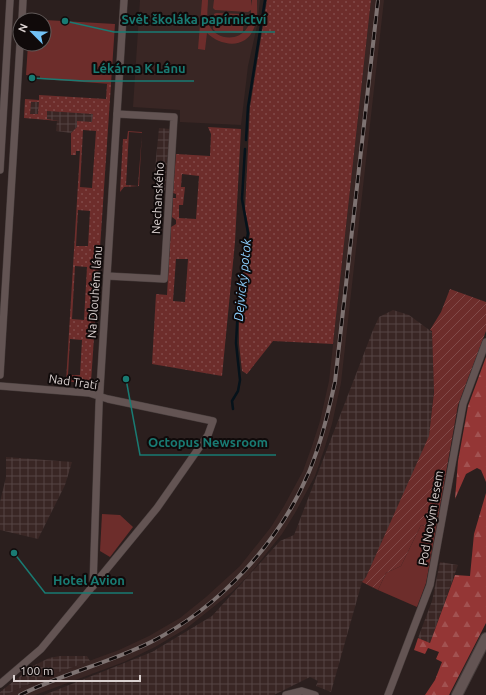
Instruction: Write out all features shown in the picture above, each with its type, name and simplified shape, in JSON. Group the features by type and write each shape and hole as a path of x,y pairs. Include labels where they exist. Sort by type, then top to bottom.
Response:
{"street":[{"path":"0,170 10,0"},
{"path":"22,12 23,0"},
{"name":"Na Dlouhém lánu","path":"93,586 99,396 124,0"},
{"path":"0,375 20,52"},
{"name":"Nechanského","path":"107,276 164,279 165,264 174,118 117,114"},
{"name":"Pod Novým lesem","path":"388,695 430,585 463,404 486,342"},
{"name":"Nad Tratí","path":"0,386 89,393 213,421 208,435 157,508 93,586"},
{"path":"0,684 41,649 93,586"},
{"path":"457,695 486,638"},
{"path":"288,694 302,692 315,695"}],"shaded area":[{"path":"140,0 260,0 257,26 248,66 241,125 180,122 180,110 133,107"},
{"path":"202,0 208,0 207,12 209,25 212,30 222,36 233,37 243,33 247,28 250,22 251,10 248,12 215,10 213,8 214,0 251,0 251,6 252,0 257,0 256,22 250,35 239,43 232,44 219,41 207,33 205,50 198,49"},
{"path":"267,0 371,0 333,344 273,341 247,374 242,371 239,344 239,309 242,274 250,234 245,210 250,107"},
{"path":"371,0 384,0 341,383 332,424 315,476 282,534 249,575 232,592 187,628 155,647 124,662 35,695 5,695 45,677 119,650 149,636 180,618 240,566 271,527 303,471 320,421 329,381"},
{"path":"214,14 242,14 244,16 243,31 241,33 215,31 213,29"},
{"path":"52,20 115,24 111,84 40,79 40,76 26,75 27,52 52,52"},
{"path":"107,84 111,84 91,382 66,382 80,151 76,151 76,155 71,155 71,133 77,127 77,121 92,122 93,114 47,111 47,119 60,121 24,118 25,99 39,100 39,95 106,99","holes":["31,102 39,102 38,114 30,114","83,130 96,131 92,188 80,187","78,210 90,211 88,246 76,246","75,266 87,267 84,320 72,319","70,339 82,340 80,375 68,375"]},
{"path":"29,100 99,102 97,124 77,127 71,133 56,131 57,121 27,118"},
{"path":"208,127 241,129 235,242 222,376 152,364 156,294 167,295 171,227 176,224 176,220 172,217 173,198 176,198 176,194 173,193 176,154 210,156 211,134","holes":["182,174 199,176 196,219 179,218 179,205 183,205 185,187 181,187","176,259 188,259 185,302 173,301"]},
{"path":"159,128 170,129 165,191 153,189"},
{"path":"128,131 142,132 129,132 126,185 138,186 142,136 139,186 124,187 120,192 123,139 127,139"},
{"path":"450,289 486,302 486,331 458,405 436,529 421,525 401,566 386,573 378,590 362,582 366,577 429,436 434,392 432,331 430,330 441,312"},
{"path":"393,310 409,315 432,332 434,388 429,439 366,577 362,582 331,692 316,686 318,681 310,677 274,695 44,695 152,652 212,616 280,541 294,535 373,330 379,317"},
{"path":"6,457 72,462 65,485 38,539 0,530 0,502 6,477"},
{"path":"102,514 120,515 133,527 110,557 100,551"},
{"path":"421,525 436,529 426,583 417,607 378,590 386,573 401,566"},
{"path":"440,562 458,565 430,643 418,638 432,601"},
{"path":"60,656 87,656 90,661 45,677 5,695 0,695 0,692 33,666 49,658"}],"green space":[{"path":"486,357 486,482 481,470 477,468 466,474 455,499 458,461 468,406"},
{"path":"486,493 486,623 449,695 425,695 435,680 442,662 436,659 439,652 428,648 425,654 414,650 418,638 430,643 455,575 470,576 474,534"}],"waterway":[{"name":"Dejvický potok","path":"246,140 248,107 265,0"},
{"name":"Dejvický potok","path":"233,409 232,401 238,391 240,380 236,343 239,290 248,233 242,199 245,149"}],"railway":[{"path":"20,695 151,642 176,628 201,611 223,592 264,548 281,524 296,498 309,472 317,450 335,382 378,0"}],"place":[{"name":"Svět školáka papírnictví","path":"65,21"},
{"name":"Lékárna K Lánu","path":"32,78"},
{"name":"Octopus Newsroom","path":"126,379"},
{"name":"Hotel Avion","path":"14,553"}]}
